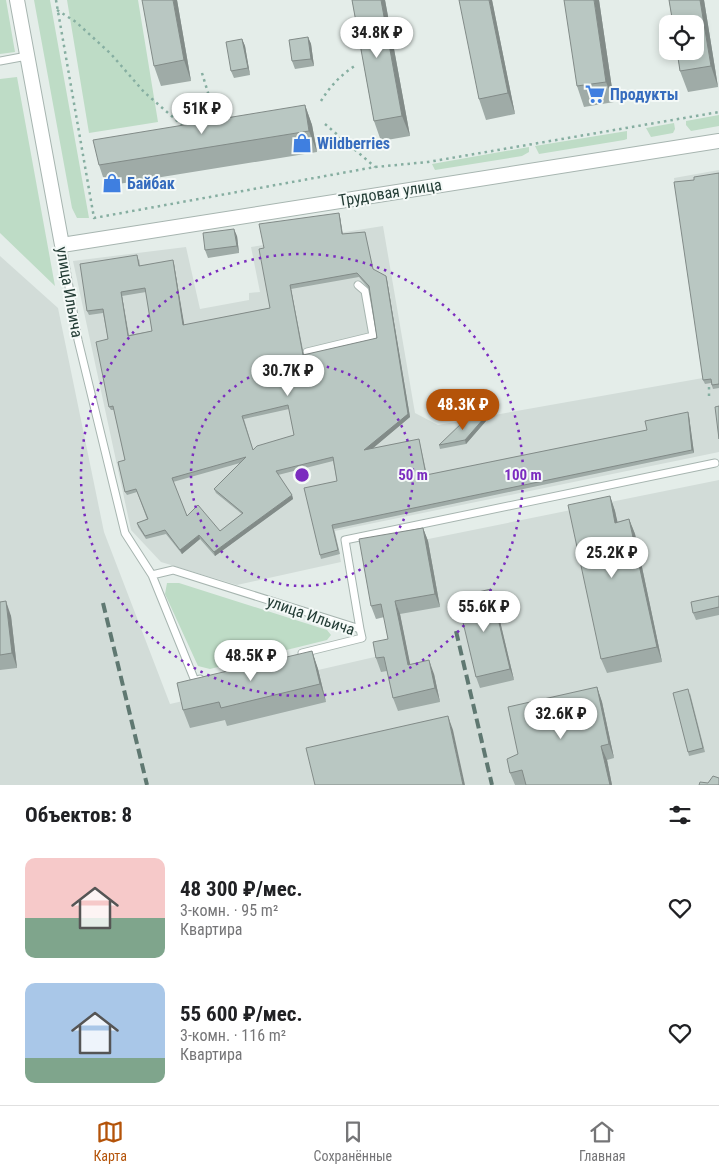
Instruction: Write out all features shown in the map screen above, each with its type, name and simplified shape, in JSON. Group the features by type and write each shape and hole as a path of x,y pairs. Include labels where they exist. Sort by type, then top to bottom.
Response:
{"street":[{"name":"улица Ильича","path":"17,0 62,245"},
{"name":"Трудовая улица","path":"62,245 719,141"}],"lane":[{"path":"0,61 28,56"},
{"name":"улица Ильича","path":"62,245 78,340 125,533 152,575 195,681 204,678"},
{"path":"307,352 373,336 365,291 358,284"},
{"path":"360,629 345,540 715,463"},
{"name":"улица Ильича","path":"152,575 173,570 360,629 362,638 296,655"}],"path":[{"path":"56,0 94,218 375,167 428,162 719,112"},
{"path":"58,10 76,22 111,54 144,92 182,125"},
{"path":"321,101 327,90 346,71 356,65"},
{"path":"202,73 216,119"},
{"path":"325,124 375,167"},
{"path":"709,379 709,396"}],"shaded area":[{"path":"719,170 719,452 335,531 341,562 237,585 161,562 131,530 73,261 186,247 200,309 249,300 249,293 260,292 251,247 383,226 415,413 438,425 703,378 674,178"},
{"path":"0,256 58,308 104,532 170,704 392,653 385,617 376,619 364,552 719,480 719,785 0,785"}],"green space":[{"path":"0,0 6,0 15,52 0,54"},
{"path":"34,0 50,0 89,218 77,218 72,208"},
{"path":"67,0 138,0 158,122 89,133"},
{"path":"17,77 55,286 0,233 0,79"},
{"path":"719,115 719,126 691,131 686,125 686,121"},
{"path":"674,123 675,129 673,133 651,137 646,128"},
{"path":"627,131 627,139 624,140 539,154 535,146"},
{"path":"529,147 529,152 522,156 435,170 432,164"},
{"path":"167,583 179,583 327,630 331,635 327,640 210,669 198,666 165,594"}],"building":[{"path":"142,0 173,0 184,60 154,66"},
{"path":"352,0 381,0 402,116 374,121"},
{"path":"459,0 489,0 508,93 479,99"},
{"path":"564,0 594,0 606,82 577,86"},
{"path":"669,0 700,0 702,15 672,15"},
{"path":"704,24 711,66 680,71 678,60 704,60"},
{"path":"308,37 311,59 292,61 289,40"},
{"path":"242,39 248,68 231,71 226,42"},
{"path":"305,105 309,131 99,165 93,140"},
{"path":"719,173 719,384 712,385 711,379 703,380 674,182 694,180 694,177"},
{"path":"339,213 342,234 365,232 373,269 386,276 408,414 364,450 419,439 426,475 647,430 645,421 688,412 692,450 332,525 338,550 320,555 304,488 337,481 333,457 276,471 292,495 214,552 199,535 180,550 165,530 145,536 137,523 148,519 136,489 125,492 118,462 125,460 113,406 109,407 96,342 108,339 103,309 87,311 80,264 137,255 139,266 173,260 183,325 270,308 259,249 264,248 259,224","holes":["357,273 369,286 377,338 303,355 290,285","145,288 152,331 128,336 121,292","288,405 294,435 257,446 253,450 242,416","246,457 214,489 243,513 220,531 198,505 187,516 172,478"]},
{"path":"234,229 237,246 205,250 203,233"},
{"path":"719,406 719,439 715,407"},
{"path":"485,417 465,440 439,445 465,420"},
{"path":"610,496 615,523 629,519 657,647 601,659 568,505"},
{"path":"423,528 435,594 395,601 408,665 429,660 435,688 393,698 384,657 376,658 373,642 388,639 381,604 371,606 359,539"},
{"path":"491,589 510,669 476,677 457,597"},
{"path":"719,596 719,607 693,613 691,602"},
{"path":"6,601 12,653 0,655 0,602"},
{"path":"312,651 320,684 221,708 219,702 183,710 177,683"},
{"path":"597,687 609,744 601,746 610,785 526,785 522,770 510,773 507,759 518,754 508,707"},
{"path":"688,689 703,748 688,752 673,693"},
{"path":"448,716 463,785 315,785 306,748"},
{"path":"713,776 719,778 719,785 699,785 700,782 708,783"}],"railway":[{"path":"103,603 147,785"},
{"path":"456,631 492,785"}],"place":[{"name":"Продукты","path":"595,94"},
{"name":"Wildberries","path":"302,143"},
{"name":"Байбак","path":"112,183"}]}
